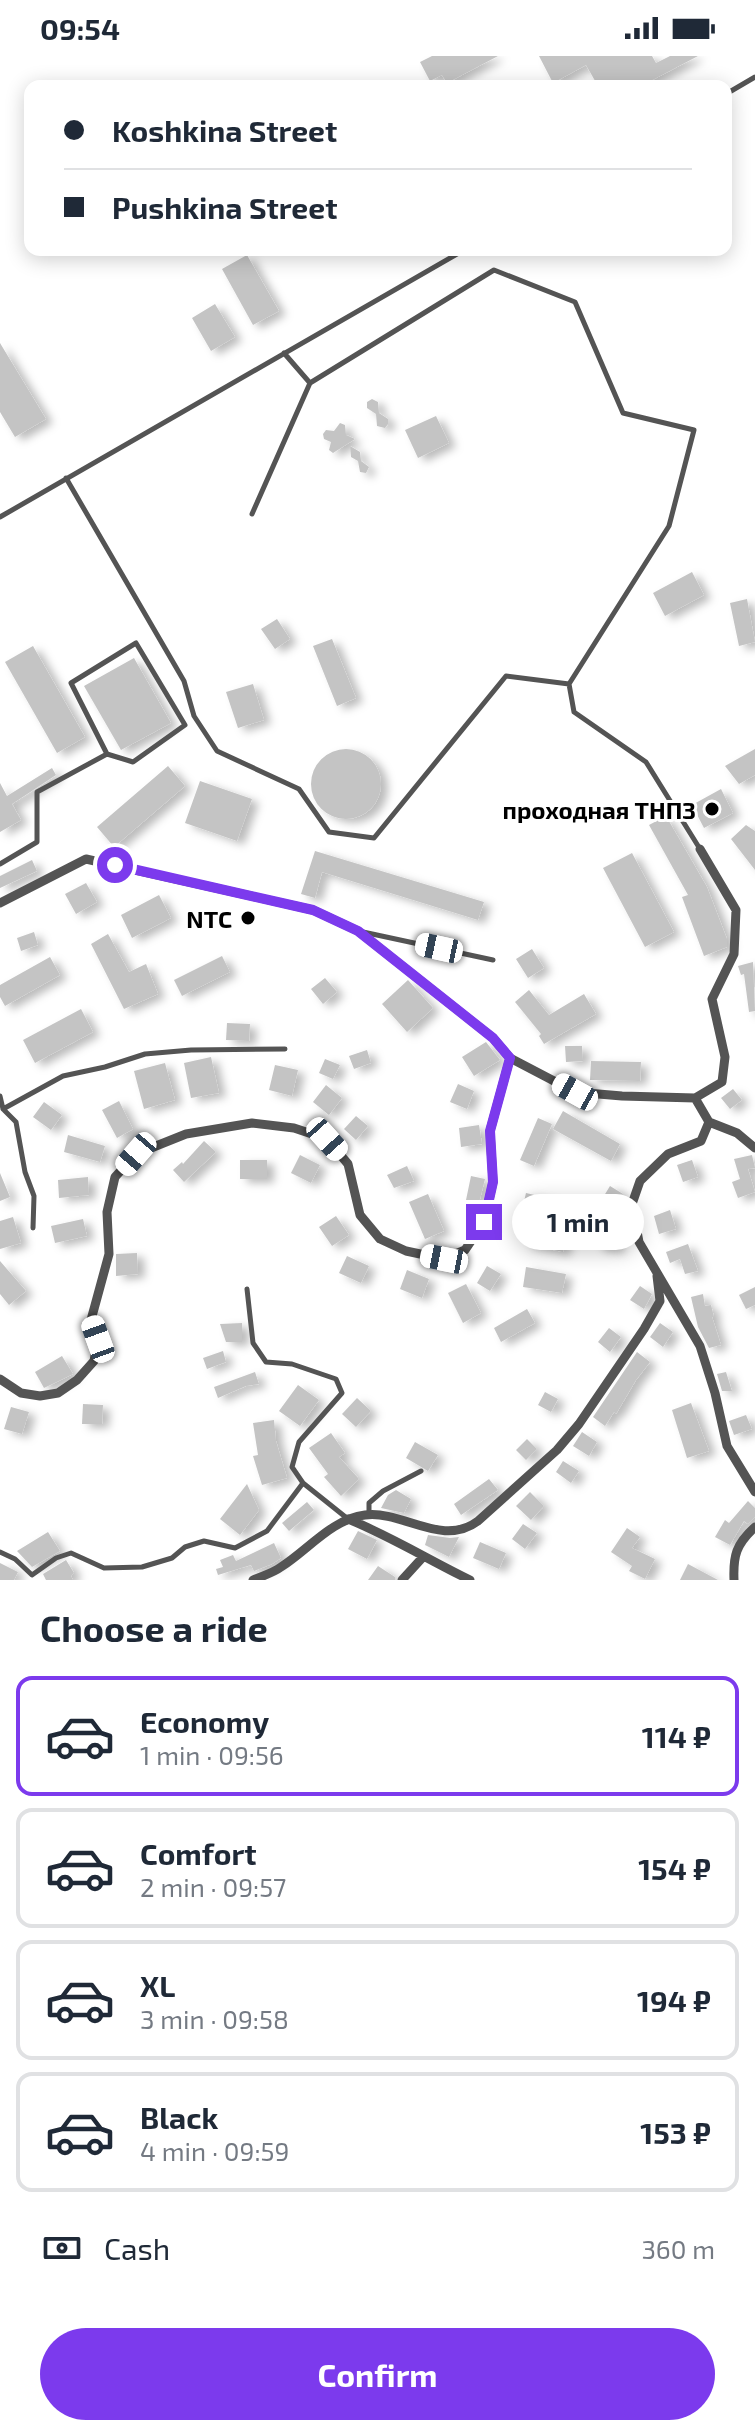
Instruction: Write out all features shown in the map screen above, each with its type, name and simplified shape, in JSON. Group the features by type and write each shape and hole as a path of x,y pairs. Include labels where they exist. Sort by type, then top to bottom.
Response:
{"street":[{"path":"0,903 86,859 313,910 358,931 493,1038 510,1058 575,1092 695,1098 722,1082 725,1057 712,999 734,954 736,910 700,849"},
{"path":"0,1379 21,1393 40,1396 58,1393 77,1380 94,1361 98,1339 91,1320 109,1254 107,1212 115,1177 136,1154 186,1134 252,1123 294,1128 327,1139 348,1164 360,1215 380,1239 406,1251 444,1259 465,1250 484,1222 493,1182 490,1131 510,1058"},
{"path":"695,1098 709,1122 737,1133 755,1148"},
{"path":"709,1122 701,1141 668,1154 640,1181 632,1204 639,1242 700,1346 727,1446 755,1492"},
{"path":"253,1580 279,1569 348,1519 369,1515 442,1531 465,1531 557,1450 579,1424 660,1301 657,1276"},
{"path":"348,1519 382,1533 470,1580"},
{"path":"734,1580 733,1556 742,1539 755,1527"},
{"path":"402,1580 423,1557"}],"lane":[{"path":"732,90 755,77"},
{"path":"0,517 454,256"},
{"path":"252,514 310,383 494,270 575,302 623,413 694,430 669,526 569,684 574,712 646,762 700,849"},
{"path":"284,353 310,383"},
{"path":"66,478 184,681 194,716 217,751 299,789 329,832 374,838 506,676 569,684"},
{"path":"0,864 37,842 37,792 107,754 133,762 185,725 136,643 71,683 107,754"},
{"path":"358,931 493,960"},
{"path":"3,1109 63,1076 145,1054 285,1049"},
{"path":"0,1096 3,1109 16,1122 25,1172 34,1196 33,1228"},
{"path":"247,1289 253,1343 266,1362 317,1370 336,1379 342,1393 299,1442 292,1467 303,1483 348,1519"},
{"path":"369,1515 369,1503 383,1491 421,1471"},
{"path":"0,1552 15,1559 32,1577 56,1558 71,1553 104,1568 142,1567 172,1558 185,1547 204,1541 235,1548 267,1531 303,1483"}],"building":[{"path":"432,56 498,56 453,80 445,80 442,75 429,80 420,62"},
{"path":"539,56 652,56 656,63 670,56 698,56 652,80 595,80 586,65 558,80 551,80"},
{"path":"248,256 279,311 253,325 222,269"},
{"path":"215,304 235,337 211,351 192,318"},
{"path":"0,343 46,419 15,437 0,412"},
{"path":"372,399 378,402 379,413 388,419 385,428 377,426 376,414 367,408 367,402"},
{"path":"436,416 449,443 418,458 405,430"},
{"path":"340,423 345,425 346,435 355,439 333,453 329,450 331,442 324,439 323,434 326,430 334,431"},
{"path":"350,446 360,452 361,461 369,467 366,473 360,472 358,461 351,457"},
{"path":"692,572 704,595 665,616 653,593"},
{"path":"747,599 755,642 739,646 730,603"},
{"path":"277,619 290,639 275,649 261,629"},
{"path":"332,639 356,698 337,706 313,646"},
{"path":"33,646 85,737 57,753 5,662"},
{"path":"134,658 171,723 121,750 84,686"},
{"path":"253,684 264,720 238,728 226,692"},
{"path":"353,749 375,764 381,784 379,798 371,809 360,817 339,819 321,809 313,798 311,777 321,759 332,751"},
{"path":"755,749 755,775 739,784 725,766"},
{"path":"168,766 185,786 114,847 97,827"},
{"path":"52,768 56,775 12,804 21,820 0,832 0,783 7,796"},
{"path":"200,781 252,799 237,841 185,823"},
{"name":"проходная ТНПЗ","path":"721,789 733,813 704,828 692,805"},
{"path":"666,816 707,887 727,939 727,947 704,956 682,897 688,895 649,825"},
{"path":"746,825 755,831 755,870 731,839"},
{"path":"315,851 484,902 478,920 322,872 315,898 301,894"},
{"path":"632,853 674,932 645,947 603,868"},
{"path":"32,860 37,871 0,888 0,876"},
{"path":"86,883 97,902 76,914 65,894"},
{"path":"159,895 171,918 132,938 121,915"},
{"path":"34,932 38,945 21,951 17,938"},
{"path":"108,934 129,972 146,964 158,994 124,1009 91,944"},
{"path":"532,949 544,968 528,978 516,959"},
{"path":"222,956 230,972 182,996 174,980"},
{"path":"50,957 60,975 5,1006 0,997 0,985"},
{"path":"753,962 755,1011 749,1012 744,974 741,975 738,966"},
{"path":"325,978 337,992 323,1004 311,989"},
{"path":"408,980 433,1008 407,1032 382,1004"},
{"path":"529,990 549,1015 584,994 596,1014 544,1044 539,1036 541,1034 515,1002"},
{"path":"81,1009 93,1032 35,1063 23,1040"},
{"path":"227,1023 250,1024 249,1041 226,1040"},
{"path":"486,1042 500,1060 474,1076 462,1057"},
{"path":"565,1046 582,1046 583,1061 566,1062"},
{"path":"367,1050 371,1063 354,1069 349,1056"},
{"path":"211,1057 219,1093 191,1098 184,1063"},
{"path":"325,1059 340,1065 333,1079 319,1073"},
{"path":"591,1061 641,1062 640,1081 590,1080"},
{"path":"165,1063 175,1100 144,1109 134,1071"},
{"path":"275,1065 298,1070 292,1096 269,1090"},
{"path":"458,1084 474,1091 467,1109 450,1102"},
{"path":"326,1085 342,1098 329,1115 313,1102"},
{"path":"733,1089 742,1100 730,1109 721,1098"},
{"path":"119,1101 133,1129 117,1138 102,1110"},
{"path":"44,1102 62,1115 51,1130 33,1117"},
{"path":"563,1111 620,1144 611,1161 553,1129"},
{"path":"356,1116 368,1126 356,1140 344,1129"},
{"path":"538,1118 552,1124 534,1166 520,1160"},
{"path":"479,1125 482,1144 461,1147 459,1128"},
{"path":"68,1135 105,1146 100,1162 64,1152"},
{"path":"204,1141 216,1152 184,1182 173,1170 183,1164"},
{"path":"300,1155 320,1165 311,1183 291,1173"},
{"path":"752,1155 755,1168 748,1169 755,1192 738,1198 732,1182 740,1179 734,1159"},
{"path":"240,1160 267,1160 267,1179 240,1179"},
{"path":"692,1160 698,1177 683,1182 677,1165"},
{"path":"407,1166 414,1181 394,1188 387,1175"},
{"path":"0,1173 10,1197 0,1201"},
{"path":"471,1176 485,1179 479,1203 466,1200"},
{"path":"88,1177 89,1195 59,1198 58,1180"},
{"path":"610,1186 623,1194 613,1212 599,1204"},
{"path":"526,1193 565,1202 558,1233 567,1235 563,1252 525,1244 530,1216 521,1214"},
{"path":"428,1194 444,1231 425,1239 409,1202"},
{"path":"670,1210 676,1229 659,1234 654,1216"},
{"path":"336,1216 349,1235 332,1246 319,1227"},
{"path":"13,1217 21,1243 0,1249 0,1221"},
{"path":"83,1219 87,1236 55,1243 51,1226"},
{"path":"594,1228 615,1232 618,1249 597,1247"},
{"path":"688,1244 698,1271 685,1274 680,1259 670,1263 666,1252"},
{"path":"137,1253 138,1274 116,1276 116,1254"},
{"path":"347,1256 369,1266 361,1283 339,1273"},
{"path":"0,1261 26,1291 9,1305 0,1294"},
{"path":"487,1266 501,1274 490,1291 477,1283"},
{"path":"526,1267 566,1274 562,1293 523,1287"},
{"path":"407,1270 429,1279 422,1298 400,1289"},
{"path":"466,1284 481,1313 463,1323 448,1293"},
{"path":"640,1286 652,1294 644,1309 630,1300"},
{"path":"755,1287 755,1305 746,1309 739,1295"},
{"path":"703,1294 705,1306 711,1305 721,1345 709,1348 698,1327 691,1297"},
{"path":"527,1309 535,1323 501,1342 494,1328"},
{"path":"242,1323 242,1342 226,1342 220,1324"},
{"path":"660,1323 673,1332 663,1347 650,1337"},
{"path":"609,1328 621,1337 610,1352 598,1342"},
{"path":"223,1351 226,1362 207,1369 203,1358"},
{"path":"637,1352 650,1362 605,1426 593,1417"},
{"path":"62,1356 73,1374 44,1388 35,1372"},
{"path":"255,1372 259,1384 218,1398 214,1387"},
{"path":"726,1372 732,1391 722,1391 717,1374"},
{"path":"298,1385 319,1400 300,1426 279,1411"},
{"path":"545,1392 558,1399 551,1412 538,1405"},
{"path":"357,1398 371,1411 356,1427 342,1414"},
{"path":"691,1403 709,1451 687,1458 672,1410"},
{"path":"83,1404 103,1405 102,1424 82,1424"},
{"path":"11,1407 29,1412 22,1434 4,1429"},
{"path":"746,1415 752,1429 734,1435 729,1421"},
{"path":"274,1420 276,1441 287,1478 262,1485 253,1456 258,1455 253,1423"},
{"path":"582,1432 597,1442 589,1456 573,1446"},
{"path":"331,1433 345,1453 339,1457 359,1479 341,1496 324,1477 328,1474 309,1448"},
{"path":"527,1439 537,1449 526,1460 516,1450"},
{"path":"415,1442 438,1455 428,1471 406,1458"},
{"path":"563,1461 579,1471 571,1483 556,1472"},
{"path":"489,1479 498,1490 461,1515 454,1504"},
{"path":"247,1484 259,1510 240,1535 220,1519"},
{"path":"396,1490 411,1499 404,1513 381,1508 388,1495"},
{"path":"530,1492 544,1506 531,1520 516,1506"},
{"path":"748,1501 755,1508 755,1517 748,1524 744,1521 730,1545 715,1537 725,1520 729,1523"},
{"path":"307,1502 314,1510 289,1531 282,1523"},
{"path":"523,1524 537,1533 525,1549 512,1539"},
{"path":"627,1528 640,1537 632,1548 655,1559 645,1579 629,1571 632,1566 611,1552"},
{"path":"358,1531 377,1540 367,1559 348,1549"},
{"path":"48,1532 60,1551 32,1567 17,1551"},
{"path":"428,1535 459,1537 449,1557 425,1545"},
{"path":"480,1542 506,1553 499,1569 473,1558"},
{"path":"274,1543 281,1558 272,1564 254,1571 251,1565 218,1575 216,1569 223,1567 220,1560 233,1555 236,1561"},
{"path":"66,1560 74,1573 71,1576 73,1580 46,1580 43,1574"},
{"path":"0,1563 18,1572 14,1580 0,1580"},
{"path":"688,1564 718,1580 680,1580"},
{"path":"378,1566 395,1577 395,1580 368,1580"}],"place":[{"name":"проходная ТНПЗ","path":"712,809"},
{"name":"NTC","path":"248,918"}],"route":[{"path":"115,865 313,910 358,931 493,1038 510,1058 490,1131 493,1182 484,1222"}]}
